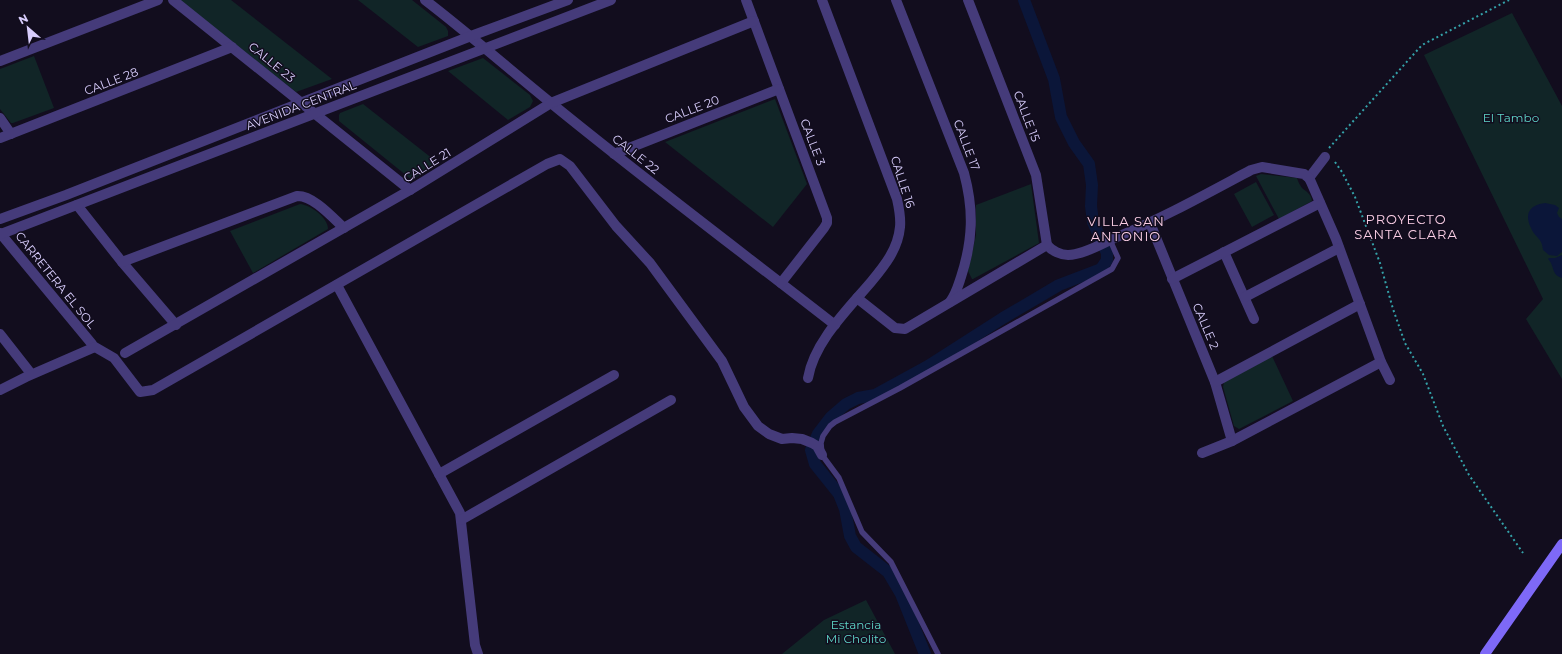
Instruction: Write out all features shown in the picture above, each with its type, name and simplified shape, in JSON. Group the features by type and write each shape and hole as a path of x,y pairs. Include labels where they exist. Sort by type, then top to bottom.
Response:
{"main road":[{"path":"1485,654 1562,544"}],"street":[{"path":"0,61 158,0"},
{"name":"CALLE 23","path":"173,0 410,190"},
{"name":"CALLE 22","path":"425,0 472,36 614,154 835,325"},
{"name":"AVENIDA CENTRAL","path":"0,219 66,195 472,36 568,0"},
{"name":"AVENIDA CENTRAL","path":"0,233 77,205 611,0"},
{"name":"CALLE 3","path":"746,0 826,214 827,223 781,283"},
{"name":"CALLE 16","path":"808,378 814,356 835,325 886,263 894,248 900,227 900,213 897,200 822,0"},
{"name":"CALLE 17","path":"896,0 964,173 970,196 972,222 969,249 958,287 949,303"},
{"name":"CALLE 15","path":"968,0 1036,175 1047,245"},
{"name":"CALLE 21","path":"125,353 410,190 551,103 754,21"},
{"name":"CALLE 28","path":"0,138 232,47"},
{"name":"CALLE 20","path":"614,154 779,89"},
{"path":"0,118 11,134"},
{"path":"1309,178 1328,156"},
{"path":"0,390 32,374 95,347 114,358 140,392 153,390 547,164 560,159 570,166 616,226 650,264 675,297 722,361 744,407 758,426 769,434 782,439 802,439 817,448"},
{"path":"857,298 891,325 902,330 908,328 1047,245 1054,251 1069,255 1084,251 1150,223 1250,170 1262,167 1296,172 1309,178 1336,239 1381,362 1390,380"},
{"path":"122,262 297,196 305,197 313,201 344,228"},
{"path":"1172,279 1320,203"},
{"path":"77,205 122,262 176,325"},
{"name":"CALLE 2","path":"1150,223 1215,382 1232,441"},
{"name":"CARRETERA EL SOL","path":"0,233 92,344"},
{"path":"1245,297 1339,248"},
{"path":"1224,252 1254,319"},
{"path":"337,285 460,513 475,645 478,654"},
{"path":"1215,382 1360,304"},
{"path":"0,334 4,344 29,371"},
{"path":"1202,453 1232,441 1381,362"},
{"path":"439,474 614,375"},
{"path":"461,520 671,400"}],"lane":[{"path":"938,654 891,562 862,532 839,478 817,448 823,436 835,422 900,388 1112,269 1118,258 1106,242"}],"path":[{"path":"1509,0 1422,45 1328,156 1342,172 1355,197 1380,263 1393,309 1405,342 1423,374 1444,426 1469,475 1523,553"}],"green space":[{"path":"179,0 231,0 332,79 296,92"},
{"path":"358,0 412,0 446,27 448,36 418,47"},
{"name":"El Tambo","path":"1512,13 1562,106 1562,379 1526,319 1543,299 1424,55"},
{"path":"34,56 54,108 11,123 0,109 0,69"},
{"path":"483,58 530,95 533,101 530,107 508,120 448,71"},
{"path":"775,99 807,184 773,227 665,142"},
{"path":"363,104 438,163 412,180 339,121 340,113"},
{"path":"1261,174 1297,178 1302,188 1310,195 1312,201 1279,219 1256,176"},
{"path":"1256,182 1274,215 1252,227 1234,194"},
{"path":"1031,184 1039,243 972,279 968,271 976,235 976,205"},
{"path":"300,204 314,209 325,221 328,229 253,273 230,231"},
{"path":"1272,356 1293,401 1239,429 1234,426 1223,387 1224,382"},
{"name":"Estancia Mi Cholito","path":"866,600 895,654 782,654 824,620"}],"water":[{"path":"1545,203 1555,205 1559,208 1557,213 1562,219 1562,252 1557,256 1549,255 1543,250 1540,240 1529,223 1528,214 1532,208"},
{"path":"1562,255 1562,278 1556,275 1548,259"}],"waterway":[{"path":"925,654 901,594 888,572 856,547 850,536 845,509 839,494 815,464 811,450 818,434 831,417 846,404 858,398 875,395 928,366 1003,318 1059,285 1101,269 1107,260 1107,253 1093,222 1091,206 1092,185 1089,164 1074,143 1061,117 1054,79 1024,0"}],"district":[{"name":"PROYECTO SANTA CLARA","path":"1406,226"},
{"name":"VILLA SAN ANTONIO","path":"1126,228"}]}
